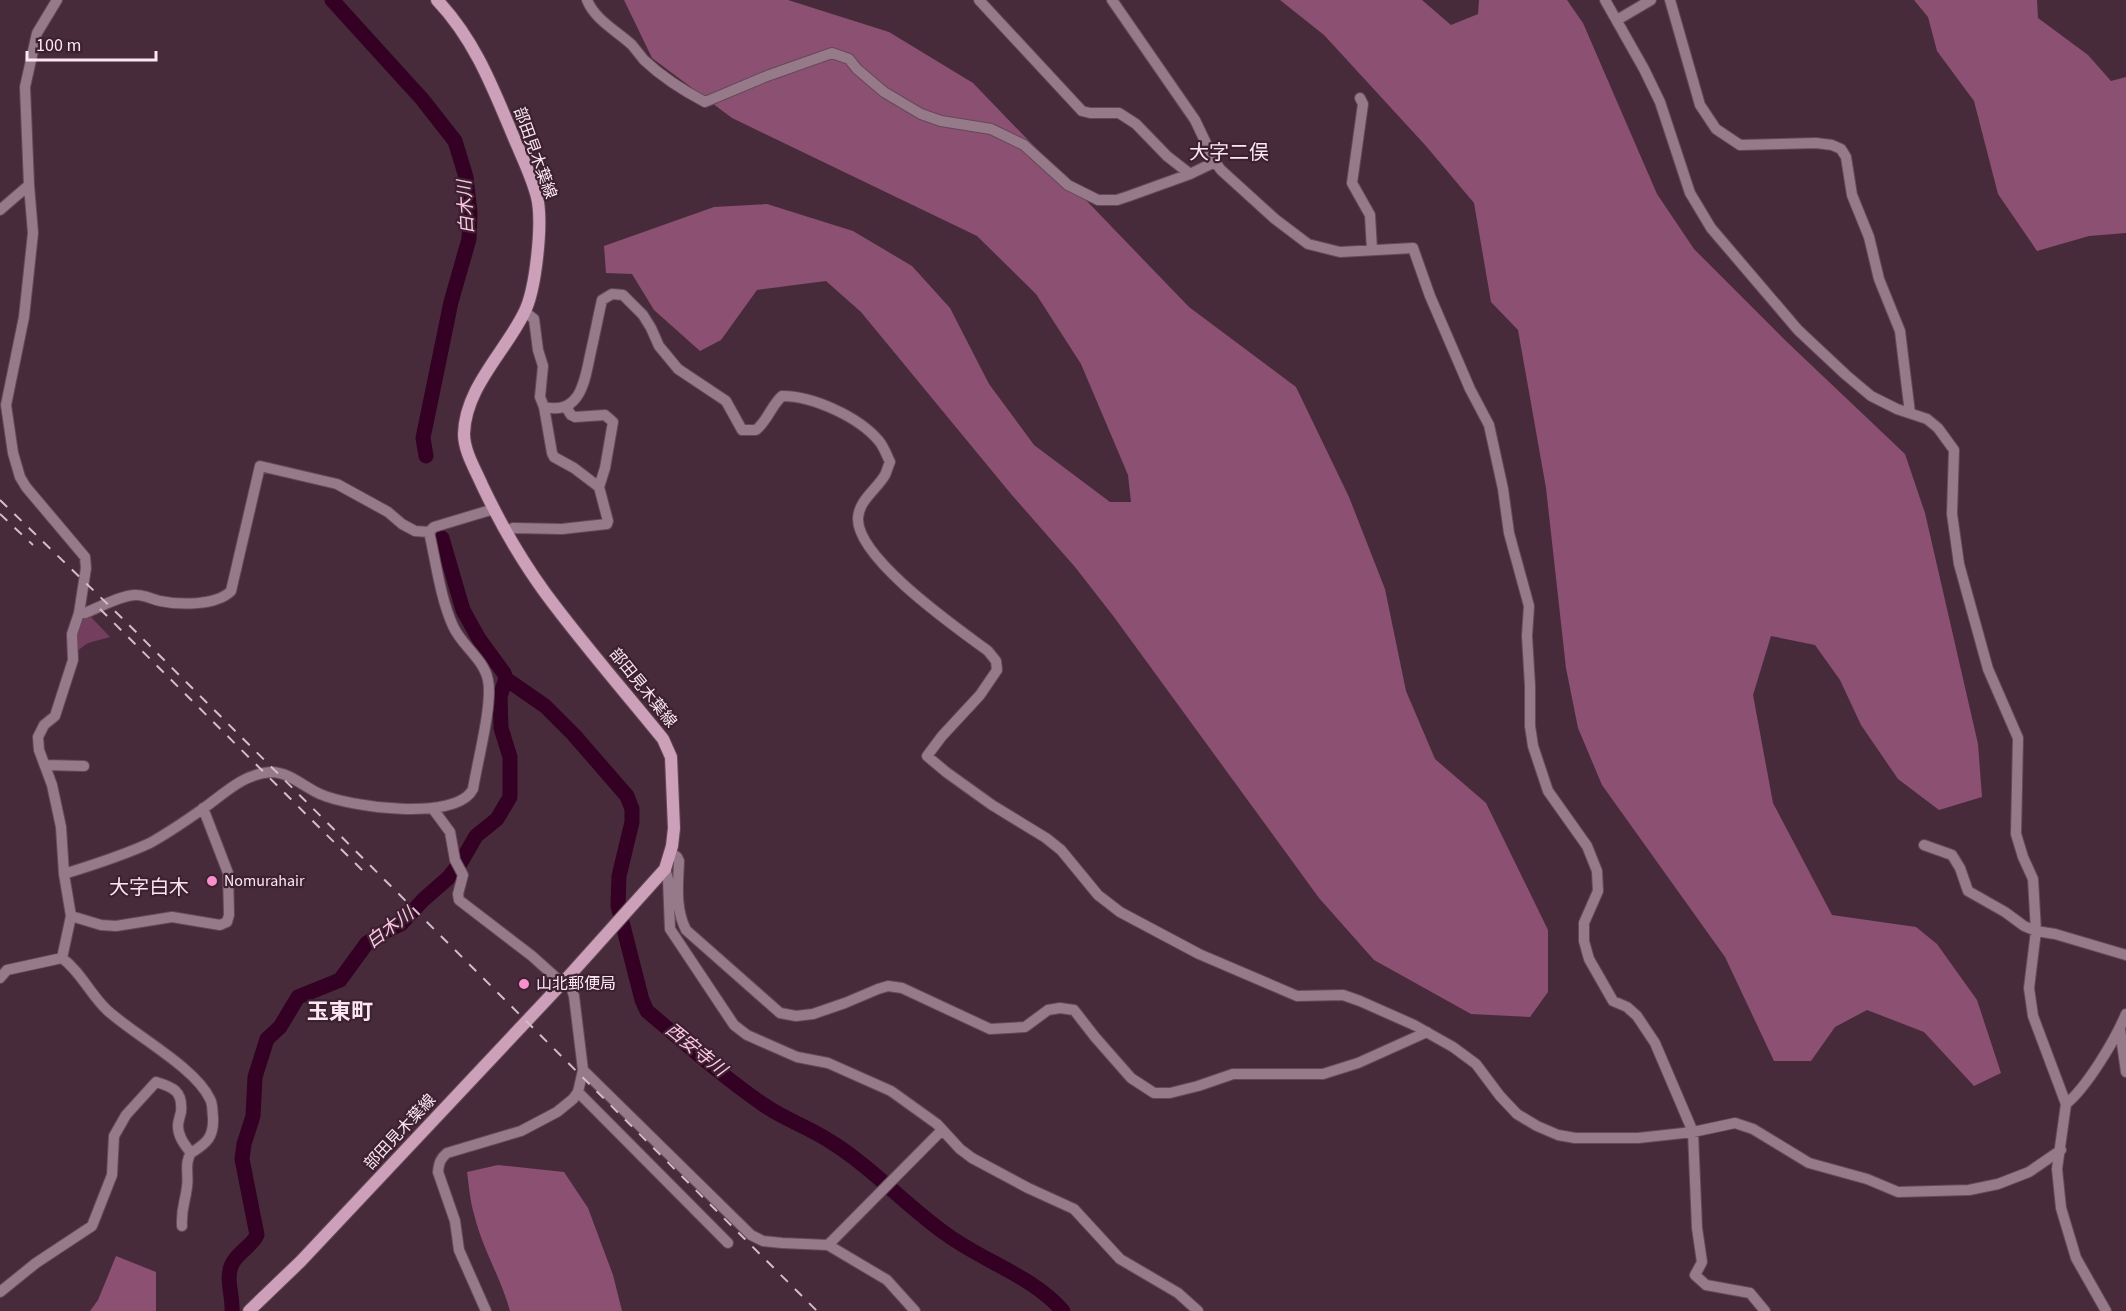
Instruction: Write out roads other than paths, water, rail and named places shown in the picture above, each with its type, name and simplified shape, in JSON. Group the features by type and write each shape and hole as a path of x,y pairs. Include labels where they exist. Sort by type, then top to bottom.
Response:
{"main road":[{"name":"部田見木葉線","path":"249,1311 301,1261 565,980 665,869 674,828 671,757 663,739 546,595 494,509 469,456 464,435 467,411 474,394 525,312 537,253 540,224 537,197 486,69 469,39 437,0"}],"street":[{"path":"57,0 37,33 25,87 33,233 24,317 6,405 16,461 26,487 85,557 86,568 79,613 72,634 73,660 55,716 44,725 38,737 39,750 52,785 61,827 64,874 71,916 62,958"},
{"path":"586,0 589,7 644,60 669,80 705,102 767,76 832,53 849,59 884,92 921,114 941,121 991,129 1024,145 1068,185 1098,200 1117,200 1190,174 1215,162"},
{"path":"979,0 1082,111 1119,113 1136,124 1167,156 1190,174"},
{"path":"1112,0 1195,120 1215,162 1275,219 1308,243 1340,252 1413,248 1430,296 1470,389 1489,425 1503,489 1509,533 1529,606 1527,636 1530,726 1533,746 1548,791 1587,846 1597,871 1598,891 1584,923 1584,941 1589,959 1613,1000 1638,1016 1655,1043 1693,1132 1697,1228 1702,1263 1695,1275 1706,1285 1750,1293 1765,1311"},
{"path":"1605,0 1660,102 1690,193 1711,228 1798,330 1846,375 1871,396 1897,409 1926,419 1938,428 1954,450 1952,514 1959,564 1988,669 2018,738 2016,834 2033,879 2036,931 2030,988 2033,1016 2066,1104 2057,1169 2061,1208 2076,1258 2106,1311"},
{"path":"1617,20 1651,0"},
{"path":"1670,0 1700,105 1716,129 1740,145 1816,143 1841,149 1846,158 1852,195 1869,237 1879,279 1900,330 1910,413"},
{"path":"1360,98 1363,104 1352,183 1370,215 1372,250"},
{"path":"0,210 29,186"},
{"path":"544,407 554,409 566,407 583,387 602,300 612,294 623,296 635,306 651,328 659,346 678,369 726,401 742,430 756,430 765,423 776,402 782,396 808,401 850,417 880,442 890,462 885,475 868,496 859,514 861,535 873,552 920,599 988,651 996,661 997,670 980,695 927,756 992,805 1046,838 1061,850 1098,895 1120,912 1199,954 1297,996 1342,995 1360,1000 1427,1032 1476,1064 1517,1114 1537,1126 1558,1135 1575,1138 1638,1138 1693,1132 1735,1123 1753,1129 1809,1163 1867,1179 1898,1192 1969,1190 1998,1184 2030,1172 2061,1150"},
{"path":"525,312 534,319 538,351 543,366 540,397 544,407 552,453 554,457 574,468 599,487"},
{"path":"507,532 513,528 562,529 607,524 599,487 605,468 613,422 605,415 575,417 566,407"},
{"path":"79,613 137,595 170,603 186,604 226,596 231,591 260,466 338,484 388,512 402,524 416,531 429,532"},
{"path":"429,532 434,526 494,509"},
{"path":"64,874 104,862 151,842 242,780 271,772 283,773 321,795 348,803 405,809 433,809 464,799 469,795 488,700 488,680 485,671 454,629 448,613 429,532"},
{"path":"46,765 84,766"},
{"path":"71,916 101,925 116,926 162,917 220,925 227,922 229,915 228,873 203,808"},
{"path":"433,809 450,832 455,860 463,875 458,894 459,900 565,980 574,996 583,1070 578,1092 557,1112 522,1131 496,1140 460,1148 447,1154 440,1161 438,1172 455,1221 459,1250 486,1311"},
{"path":"1924,845 1952,855 1960,868 1968,891 2005,912 2024,926 2126,955"},
{"path":"670,852 679,861 678,905 680,919 686,930 780,1013 796,1016 813,1014 888,986 902,988 990,1029 1018,1029 1025,1027 1048,1010 1060,1008 1074,1010 1131,1077 1154,1093 1170,1093 1233,1074 1323,1074 1358,1063 1427,1032"},
{"path":"665,869 668,879 670,929 734,1025 747,1035 797,1057 828,1063 891,1091 942,1130 972,1158 1074,1209 1120,1259 1178,1293 1198,1311"},
{"path":"0,978 7,970 62,958 73,966 105,1009 159,1049 205,1089 212,1102 213,1122 206,1144 187,1158 188,1186 181,1209 182,1226"},
{"path":"2066,1104 2089,1079 2120,1029 2126,1014"},
{"path":"2120,1029 2126,1072"},
{"path":"583,1070 751,1235 763,1241 828,1245 887,1280 915,1311"},
{"path":"0,1292 36,1263 92,1226 112,1175 114,1136 126,1115 156,1082 170,1086 177,1092 181,1101 178,1125 181,1138 191,1153"},
{"path":"578,1092 728,1243"},
{"path":"828,1245 942,1130"}],"waterway":[{"name":"白木川","path":"332,0 422,99 455,141 466,177 470,213 469,239 451,302 423,438 426,456"},
{"name":"白木川","path":"232,1311 230,1270 238,1256 257,1235 242,1159 253,1116 255,1077 267,1039 280,1027 298,997 340,980 367,943 401,924 448,878 461,862 476,836 497,819 510,797 510,757 501,728 500,696 506,679 463,610 442,538"},
{"name":"西安寺川","path":"506,679 545,706 574,735 627,796 632,809 632,822 619,876 618,906 642,1000 647,1011 704,1060 749,1094 772,1110 844,1150 946,1234 1022,1278 1063,1311"}],"railway":[{"path":"0,500 124,620 817,1311"},
{"path":"0,514 33,545"},
{"path":"100,609 368,876"}],"place":[{"name":"Nomurahair","path":"212,881"},
{"name":"山北郵便局","path":"524,984"}],"district":[{"name":"大字二俣","path":"1229,153"},
{"name":"大字白木","path":"149,888"},
{"name":"玉東町","path":"340,1012"}]}
